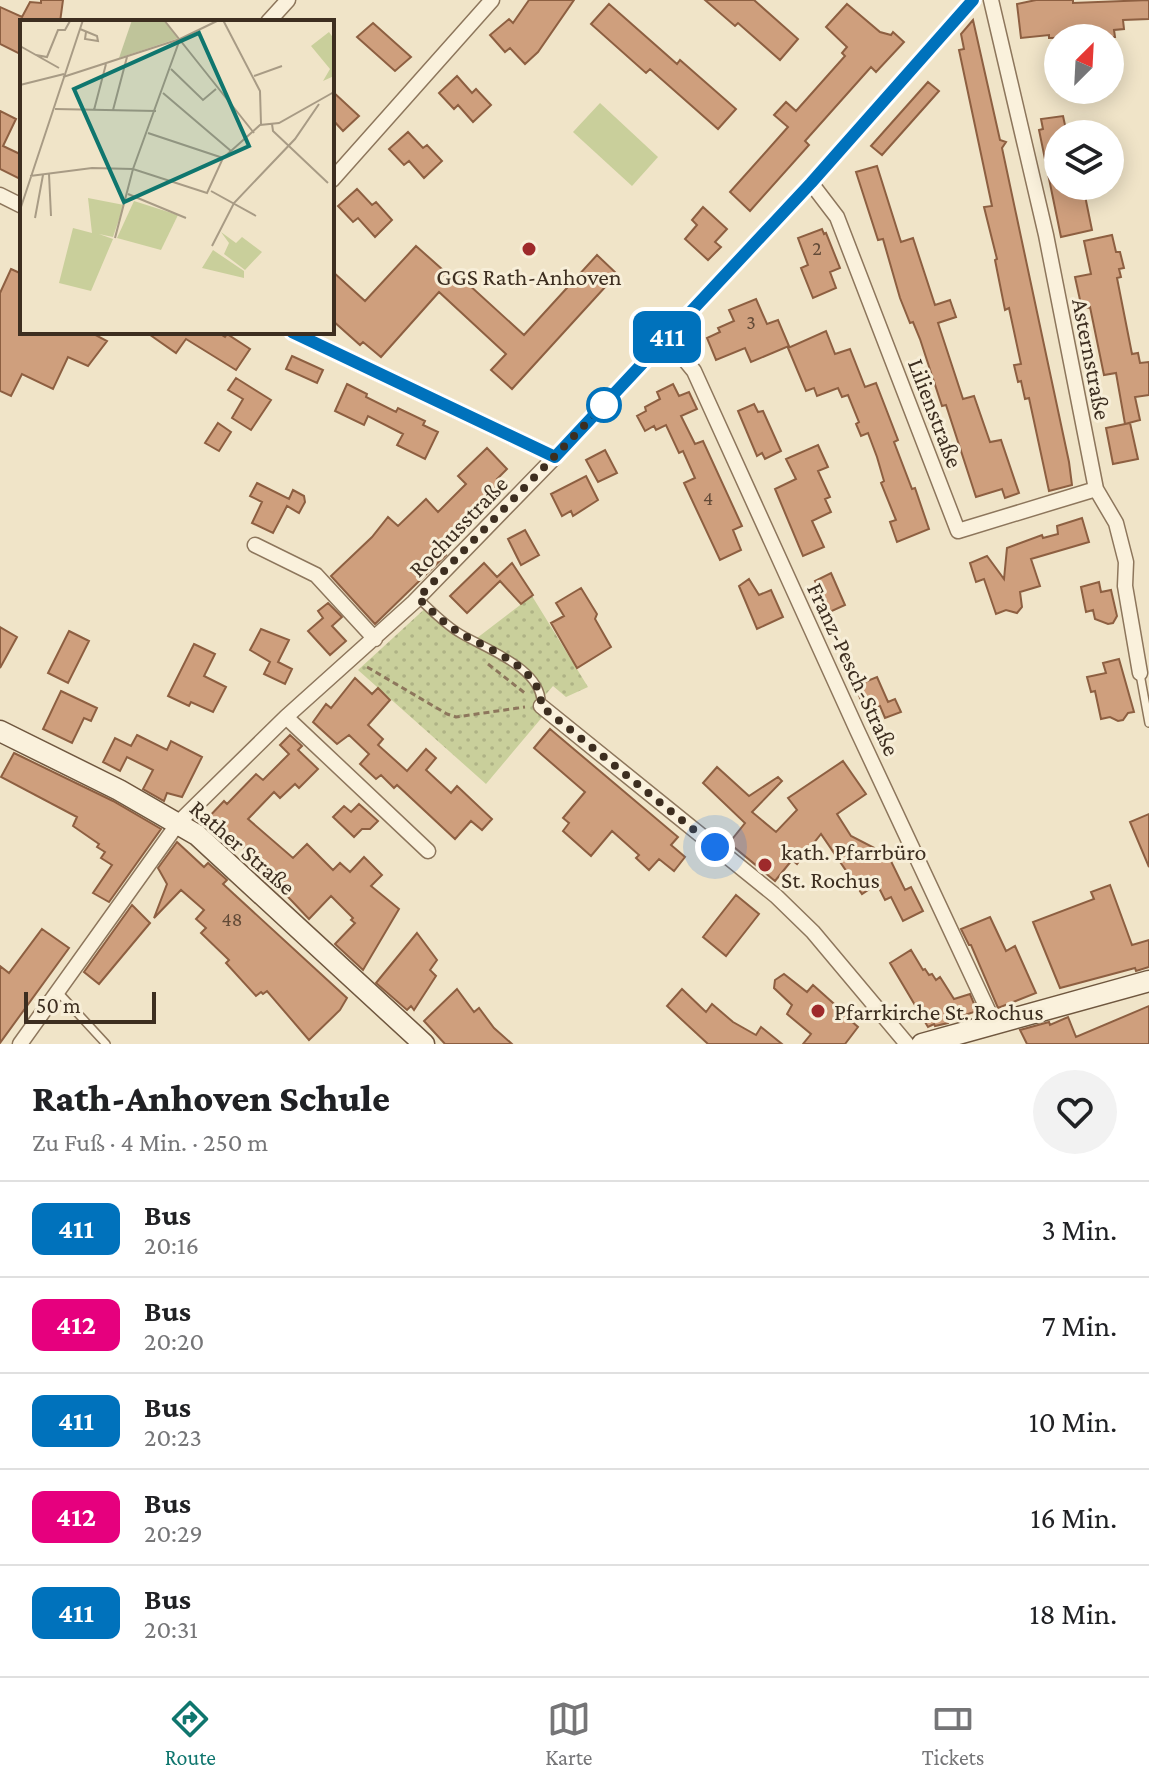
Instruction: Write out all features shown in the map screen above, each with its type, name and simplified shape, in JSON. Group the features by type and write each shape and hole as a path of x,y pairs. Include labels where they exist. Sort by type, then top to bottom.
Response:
{"main road":[{"name":"Rather Straße","path":"0,731 119,790 197,835 424,1044"},
{"path":"922,1044 1149,981"}],"street":[{"path":"270,20 288,0"},
{"path":"334,178 492,0"},
{"name":"Rochusstraße","path":"20,1044 179,822 286,717 418,598 555,457 811,183 973,0"},
{"name":"Asternstraße","path":"991,0 1046,235 1096,489 1116,523 1126,562 1125,586 1140,673"},
{"name":"Lilienstraße","path":"811,183 837,217 958,531 1096,489"},
{"path":"0,195 20,205"},
{"path":"296,334 555,457"},
{"name":"Franz-Pesch-Straße","path":"667,338 694,371 994,1023"},
{"path":"255,545 316,575 375,639"},
{"path":"541,706 776,896 813,932 907,1044"},
{"path":"286,717 428,851"}],"lane":[{"path":"418,598 461,634 501,652 516,665 542,695 541,706"},
{"name":"Asternstraße","path":"1140,673 1149,723"},
{"path":"58,992 106,1044"}],"path":[{"path":"354,658 456,717 541,706"}],"green space":[{"path":"600,103 658,157 632,186 573,132"},
{"path":"532,596 588,687 566,697 553,686 535,707 544,715 486,784 358,670 430,604 453,625 477,638"}],"building":[{"path":"41,0 63,0 60,20 20,20 20,54 0,44 0,7 22,17 30,2 41,3"},
{"path":"529,0 574,0 538,52 525,64 510,48 505,52 490,35 509,19 513,23"},
{"path":"705,0 754,0 798,39 780,60 738,23 735,26"},
{"path":"1036,0 1073,0 1073,3 1149,0 1149,19 1123,20 1123,24 1044,24 1044,36 1021,38 1017,4"},
{"path":"609,4 677,64 680,60 736,109 718,129 650,69 646,73 591,24"},
{"path":"847,4 880,32 891,35 893,32 904,42 876,72 871,67 805,141 809,145 750,211 730,192 788,127 774,115 786,102 796,111 845,56 842,53 847,47 826,27"},
{"path":"973,20 1000,140 1006,142 1002,148 1069,462 1072,485 1049,491 1029,398 1025,399 1014,365 1021,364 1009,308 1005,310 984,207 992,206 959,50 964,49 961,34"},
{"path":"373,23 411,57 395,71 357,37"},
{"path":"457,76 472,93 476,89 491,105 473,122 458,105 454,109 439,93"},
{"path":"928,82 939,91 882,155 871,146"},
{"path":"334,93 359,116 343,131 334,121"},
{"path":"0,111 16,119 3,146 20,154 20,179 0,169"},
{"path":"1063,116 1064,120 1044,120 1044,154 1039,130 1043,129 1041,119"},
{"path":"408,132 423,148 427,145 442,161 424,178 409,161 404,165 389,149"},
{"path":"877,166 901,242 913,238 935,305 950,300 956,317 938,323 963,399 974,396 990,442 1001,440 1019,493 1005,498 1002,489 976,497 946,405 942,406 920,339 900,298 883,239 878,240 856,172"},
{"path":"357,189 372,205 376,202 392,220 375,237 358,218 353,222 338,206"},
{"path":"1053,200 1086,200 1092,230 1061,237"},
{"path":"703,207 727,229 715,242 721,247 708,260 685,239 697,225 692,220"},
{"path":"822,229 840,268 830,272 836,288 813,298 801,268 808,265 798,238"},
{"path":"1112,235 1124,268 1119,269 1121,277 1117,278 1132,354 1138,353 1140,363 1149,362 1149,395 1135,397 1140,420 1125,424 1116,373 1104,375 1090,307 1082,309 1075,277 1091,274 1084,241"},
{"path":"416,246 452,278 456,273 524,335 597,255 617,274 512,389 491,370 506,354 439,292 381,357 363,342 360,345 334,322 334,273 365,301"},
{"path":"11,269 20,273 20,334 94,334 107,341 88,366 68,357 53,389 22,374 11,396 0,391 0,293"},
{"path":"756,299 767,324 778,320 789,346 751,362 745,348 716,360 707,338 720,332 718,328 734,321 729,310"},
{"path":"826,331 835,354 850,349 865,387 876,383 898,440 894,442 929,529 897,542 890,522 896,520 881,483 884,481 877,457 868,433 861,436 848,395 842,397 838,388 817,396 814,388 806,391 788,348"},
{"path":"149,334 220,334 225,337 227,334 250,349 236,370 186,339 176,353"},
{"path":"292,356 323,370 317,383 286,369"},
{"path":"236,378 271,400 251,430 232,418 243,399 228,390"},
{"path":"347,384 396,412 398,408 425,421 423,425 438,432 425,459 397,445 403,434 368,416 364,425 335,411"},
{"path":"673,384 679,396 689,392 697,409 681,416 695,444 703,441 742,526 733,530 741,550 720,560 684,483 695,478 683,451 679,453 666,425 645,431 637,416 646,411 645,407 660,399 657,392"},
{"path":"754,404 758,412 763,411 781,451 765,459 762,453 757,456 738,411"},
{"path":"218,423 231,432 219,451 205,443"},
{"path":"1130,423 1138,459 1113,464 1106,428"},
{"path":"818,445 828,467 818,471 830,497 825,499 831,512 812,521 824,547 803,556 775,489 796,479 786,459"},
{"path":"487,448 507,469 497,479 501,483 438,546 446,555 375,624 331,576 388,517 398,526 426,499 438,512 466,484 458,476"},
{"path":"605,450 617,473 598,482 586,460"},
{"path":"586,476 598,500 573,516 571,511 562,516 551,494"},
{"path":"257,483 289,499 293,490 304,496 305,502 299,513 287,506 273,533 252,523 262,502 250,496"},
{"path":"1082,518 1089,542 1031,559 1040,586 1020,592 1022,607 1017,613 1006,610 996,614 984,579 976,582 970,563 987,556 1004,579 1007,548 1042,535 1043,538 1058,534 1057,526"},
{"path":"525,530 539,555 521,565 508,539"},
{"path":"484,563 497,577 512,563 533,595 521,604 500,581 467,613 450,596"},
{"path":"831,573 845,605 823,615 812,592 819,589 815,581"},
{"path":"749,579 759,595 771,590 783,617 757,629 739,586"},
{"path":"1099,582 1101,592 1111,590 1117,616 1113,623 1095,619 1093,610 1086,612 1081,587"},
{"path":"581,588 597,614 595,619 611,647 577,668 551,623 564,616 556,603"},
{"path":"328,603 342,617 332,626 346,641 330,655 308,631 323,618 318,611"},
{"path":"0,627 17,637 0,668"},
{"path":"261,629 289,640 278,662 292,669 285,684 264,674 270,662 250,650"},
{"path":"69,631 89,641 68,683 48,673"},
{"path":"194,644 215,654 204,676 226,687 213,712 168,696"},
{"path":"1119,659 1134,712 1128,713 1123,720 1110,717 1101,719 1095,691 1091,692 1087,677 1106,673 1103,663"},
{"path":"877,677 888,702 895,699 901,712 885,718 880,706 866,712 855,686"},
{"path":"355,678 372,694 378,688 390,700 368,725 383,739 378,745 407,771 426,749 436,758 426,770 451,793 457,786 492,819 482,830 471,821 455,839 397,785 394,788 381,775 376,779 360,764 369,754 349,735 337,744 313,722 326,704 331,708"},
{"path":"61,691 97,708 91,721 84,718 72,743 43,729"},
{"path":"550,729 678,837 671,845 685,857 674,871 659,859 649,870 636,858 639,855 612,831 591,856 563,831 569,823 563,818 585,792 534,748"},
{"path":"137,735 167,750 171,741 202,757 182,797 167,793 164,801 143,789 153,770 127,757 120,771 103,762 115,738 131,746"},
{"path":"290,735 302,746 298,750 318,769 299,788 295,784 280,798 274,792 248,819 293,858 307,844 333,870 340,863 350,872 364,857 382,875 371,886 399,909 363,970 335,944 355,923 331,896 309,919 230,834 222,838 205,821 224,801 227,804 256,774 263,780 289,754 280,745"},
{"path":"14,753 113,801 161,829 109,902 93,893 112,865 101,858 105,852 97,847 99,844 73,826 77,817 1,777"},
{"path":"843,761 866,794 837,814 851,836 888,855 905,890 911,887 923,911 903,921 891,897 885,900 877,884 862,894 821,834 797,864 792,860 775,881 729,843 745,823 703,783 717,767 749,796 778,777 782,781 752,812 776,832 797,810 788,798"},
{"path":"359,804 378,821 354,837 333,817 344,806 351,812"},
{"path":"1149,814 1149,867 1130,822"},
{"path":"177,842 204,867 208,863 227,880 223,884 347,998 340,1010 309,1040 267,991 256,996 226,963 229,960 201,933 206,928 196,919 204,910 181,890 154,918 167,884 158,868"},
{"path":"1110,885 1132,945 1149,940 1149,967 1060,988 1033,922 1094,899 1091,892"},
{"path":"736,895 759,914 726,956 703,937"},
{"path":"132,905 150,923 99,984 84,972"},
{"path":"990,917 1006,951 1015,946 1036,993 998,1008 961,929"},
{"path":"42,929 69,948 0,1043 0,966 9,973"},
{"path":"417,933 437,960 430,970 436,976 414,1010 411,1006 407,1010 376,983"},
{"path":"911,950 923,970 936,980 940,977 954,999 970,994 977,1011 948,1023 928,1027 890,963"},
{"name":"Pfarrkirche St. Rochus","path":"784,974 807,992 813,985 858,1027 845,1044 803,1044 811,1034 787,1014 792,1005 774,988 775,980"},
{"path":"457,989 474,1012 479,1008 494,1028 512,1044 445,1044 424,1021"},
{"path":"682,989 706,1012 712,1004 733,1022 756,1035 761,1027 782,1044 708,1044 667,1006"},
{"path":"1149,1006 1149,1044 1027,1044 1020,1030 1049,1022 1050,1025 1068,1017 1076,1037"}],"bus line":[{"name":"411","path":"296,334 555,457 811,183 973,0"}],"place":[{"name":"GGS Rath-Anhoven","path":"529,249"},
{"name":"kath. Pfarrbüro St. Rochus","path":"765,865"},
{"name":"Pfarrkirche St. Rochus","path":"818,1011"}],"route":[{"path":"604,405 418,598 461,634 501,652 538,689 542,695 541,706 715,847"}]}
